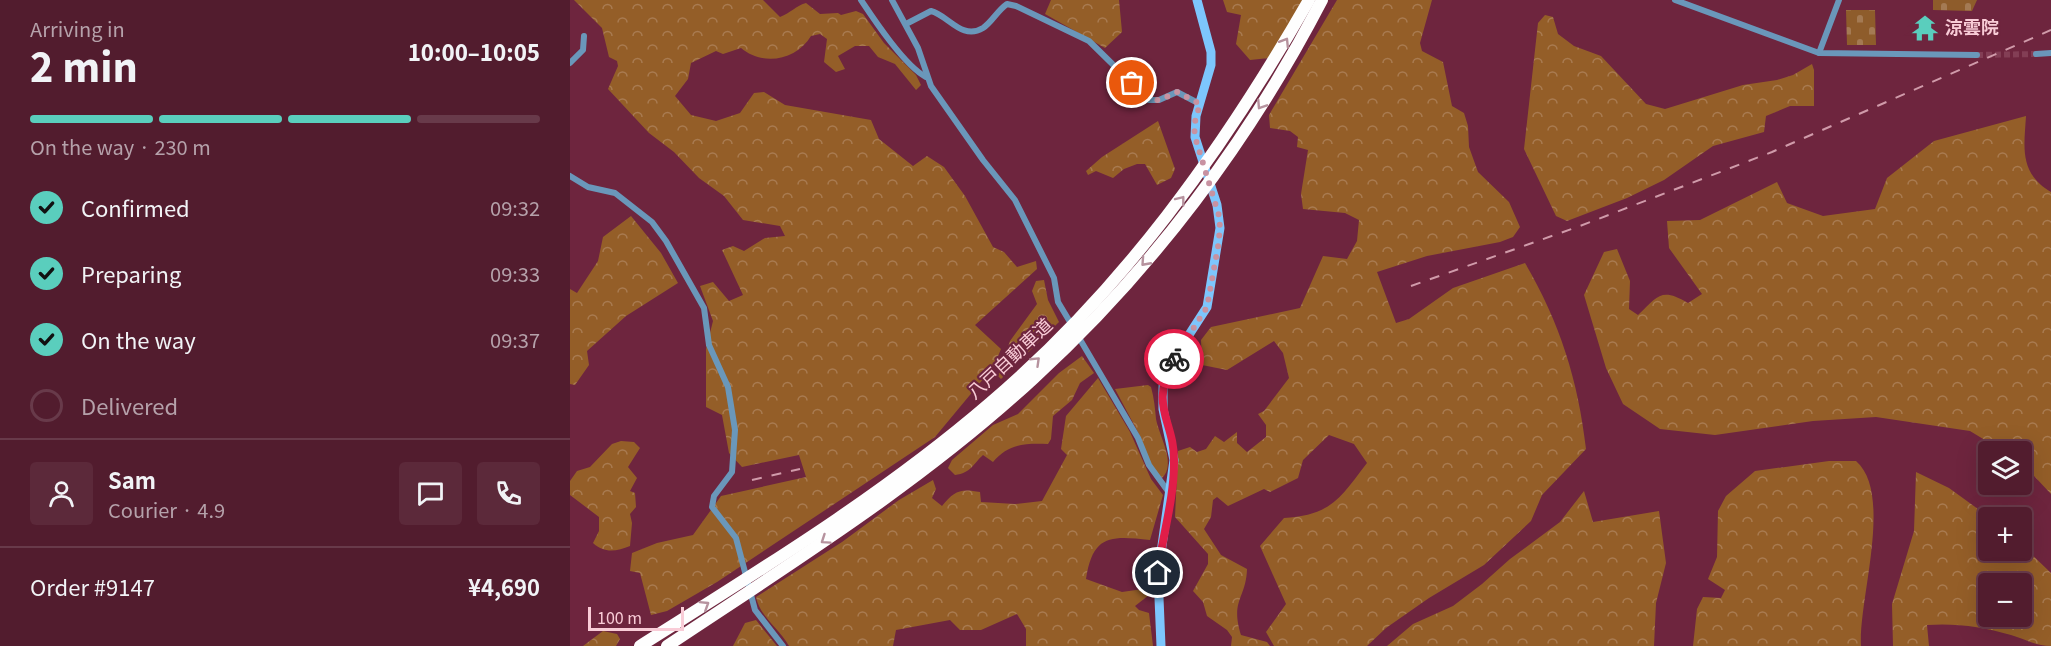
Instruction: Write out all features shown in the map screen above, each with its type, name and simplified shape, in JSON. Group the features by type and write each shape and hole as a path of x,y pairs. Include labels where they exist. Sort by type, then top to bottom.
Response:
{"highway":[{"name":"八戸自動車道","path":"640,646 844,515 911,467 991,403 1069,328 1154,235 1191,187 1221,145 1309,0"},
{"name":"八戸自動車道","path":"667,646 855,520 954,447 1034,378 1069,344 1164,242 1267,96 1322,0"}],"street":[{"path":"861,0 914,69 927,78"},
{"path":"892,0 918,48 927,78 983,160 1010,190 1054,278 1062,309 1138,438 1149,465 1170,494"},
{"path":"1161,646 1158,573 1174,460 1162,409 1163,386 1174,358 1198,324 1209,300 1220,228 1213,193 1200,157 1194,125 1211,65 1211,52 1197,0"},
{"path":"1675,0 1819,53 1977,55"},
{"path":"1819,53 1839,0"},
{"path":"906,24 930,11 943,16 957,27 974,31 981,30 1007,4 1016,6 1089,41 1149,100 1160,100 1177,92 1200,104"},
{"path":"570,63 583,50 584,36"},
{"path":"2036,54 2051,53"},
{"path":"570,176 588,187 615,193 652,222 666,241 704,308 709,345 728,387 735,430 732,472 714,496 712,507 736,538 755,610 783,646"}],"green space":[{"path":"574,0 763,0 780,17 806,3 820,14 838,13 841,15 856,11 863,14 884,43 916,75 921,85 916,90 895,64 878,57 869,46 855,46 838,56 845,69 836,72 824,62 827,39 820,34 811,36 797,51 778,58 759,57 741,48 723,54 716,51 691,63 688,79 675,96 691,115 716,121 740,113 754,93 764,92 785,105 871,120 879,139 913,166 927,156 944,167 965,196 993,247 1004,252 1017,267 1036,261 1037,269 975,325 1001,349 994,366 935,437 717,582 667,611 651,615 640,573 630,571 632,553 657,543 693,535 721,496 806,477 799,455 742,467 729,453 722,415 706,407 706,349 713,321 700,286 713,282 729,301 743,295 722,250 733,246 744,251 765,238 785,236 780,226 743,220 724,196 699,178 674,152 649,133 608,89 618,66 617,61 609,57 602,28"},
{"path":"1051,0 1119,0 1122,32 1105,48 1045,14"},
{"path":"1223,0 1303,0 1269,58 1250,60 1236,44 1241,15 1227,12"},
{"path":"1337,0 1432,0 1420,43 1422,51 1443,62 1452,106 1464,113 1468,126 1469,147 1478,172 1509,202 1520,227 1513,237 1500,242 1427,256 1377,272 1396,323 1409,319 1453,288 1525,263 1548,308 1566,353 1578,399 1586,449 1542,495 1531,521 1484,565 1429,598 1386,628 1367,646 1274,646 1266,632 1286,604 1260,546 1284,518 1324,509 1342,495 1367,463 1354,444 1329,435 1303,460 1298,478 1270,492 1264,489 1228,506 1217,497 1213,500 1211,517 1204,529 1221,555 1247,569 1237,614 1241,635 1267,642 1270,646 1231,646 1232,637 1227,630 1207,616 1203,602 1193,591 1208,564 1208,554 1175,517 1178,451 1190,447 1197,452 1206,449 1215,436 1224,442 1237,432 1237,443 1247,452 1266,437 1266,425 1258,414 1264,411 1289,378 1283,353 1274,341 1227,370 1202,365 1201,340 1211,327 1300,308 1323,256 1347,259 1357,241 1359,220 1345,213 1303,209 1301,194 1308,150 1297,147 1298,137 1290,131 1270,128 1269,115"},
{"path":"1933,0 1977,0 1972,11 1933,10"},
{"path":"1846,10 1875,10 1876,45 1847,45"},
{"path":"1545,15 1553,17 1558,34 1574,46 1601,56 1646,104 1665,109 1743,85 1777,80 1793,75 1812,64 1814,106 1790,106 1766,116 1764,132 1713,146 1664,180 1627,198 1567,221 1556,216 1524,149 1538,23"},
{"path":"2026,116 2025,149 2028,168 2033,177 2051,192 2051,494 2032,474 2032,441 1986,441 1970,431 1876,417 1813,421 1715,435 1660,429 1623,404 1606,368 1584,295 1604,252 1617,249 1630,281 1629,309 1638,315 1660,296 1672,295 1688,303 1702,294 1669,248 1667,221 1700,220 1777,182 1787,203 1823,216 1875,209 1887,178 1934,141"},
{"path":"1158,121 1175,169 1171,178 1157,185 1145,164 1137,164 1124,169 1113,178 1096,171 1088,175 1086,171 1102,157"},
{"path":"631,216 661,253 678,283 626,316 587,351 589,365 575,385 570,384 570,289 577,293 598,261 603,237"},
{"path":"1044,280 1048,300 1059,322 1001,379 998,376 1010,341 1037,304 1032,291 1036,281"},
{"path":"1082,356 1094,373 1080,383 1072,400 1053,416 1051,439 1048,444 1011,448 993,462 983,455 968,470 960,474 955,475 948,468 952,460 993,425 1018,414 1059,373"},
{"path":"1098,378 1130,432 1151,479 1163,495 1150,540 1125,538 1106,541 1093,553 1086,579 1122,592 1150,588 1149,595 1135,606 1149,613 1153,646 1026,646 1026,629 1017,614 981,630 960,630 950,620 896,630 893,646 789,646 761,611 756,597 842,542 899,500 933,480 936,489 932,498 942,506 954,494 967,490 980,492 981,502 1015,504 1042,501 1067,455 1061,449 1066,416"},
{"path":"1148,385 1151,387 1156,419 1166,450 1168,465 1162,478 1151,466 1140,436 1115,389"},
{"path":"621,441 634,442 640,448 628,467 637,478 630,491 635,493 636,507 630,514 632,523 630,546 607,550 593,543 599,531 599,517 570,495 570,481 577,471 590,467 612,444"},
{"path":"1829,461 1856,461 1867,477 1872,497 1872,549 1861,626 1861,646 1693,646 1697,609 1703,597 1721,598 1725,590 1708,579 1717,557 1718,511 1726,496 1755,471"},
{"path":"1916,472 1949,488 1978,509 1978,561 2032,561 2032,555 2051,573 2051,646 1980,628 1959,625 1927,625 1929,646 1893,646 1892,604 1914,531"},
{"path":"1584,491 1593,522 1659,511 1666,563 1656,603 1654,646 1387,646 1413,624 1453,606 1482,584 1510,559 1560,522"},
{"path":"756,620 777,646 733,646 745,623"},
{"path":"603,631 617,634 620,639 616,646 583,646"}],"tunnel":[{"path":"1977,55 2036,54"}],"railway":[{"path":"1411,286 1580,226 1772,152 2051,30"},
{"path":"752,480 800,469"}],"way so far":[{"path":"1132,83 1149,100 1160,100 1177,92 1200,104 1194,125 1195,137 1220,219 1219,241 1207,307 1174,359"}],"place":[{"name":"涼雲院","path":"1925,28"}],"route":[{"path":"1158,573 1174,460 1162,409 1162,395 1168,371 1174,359"}]}
